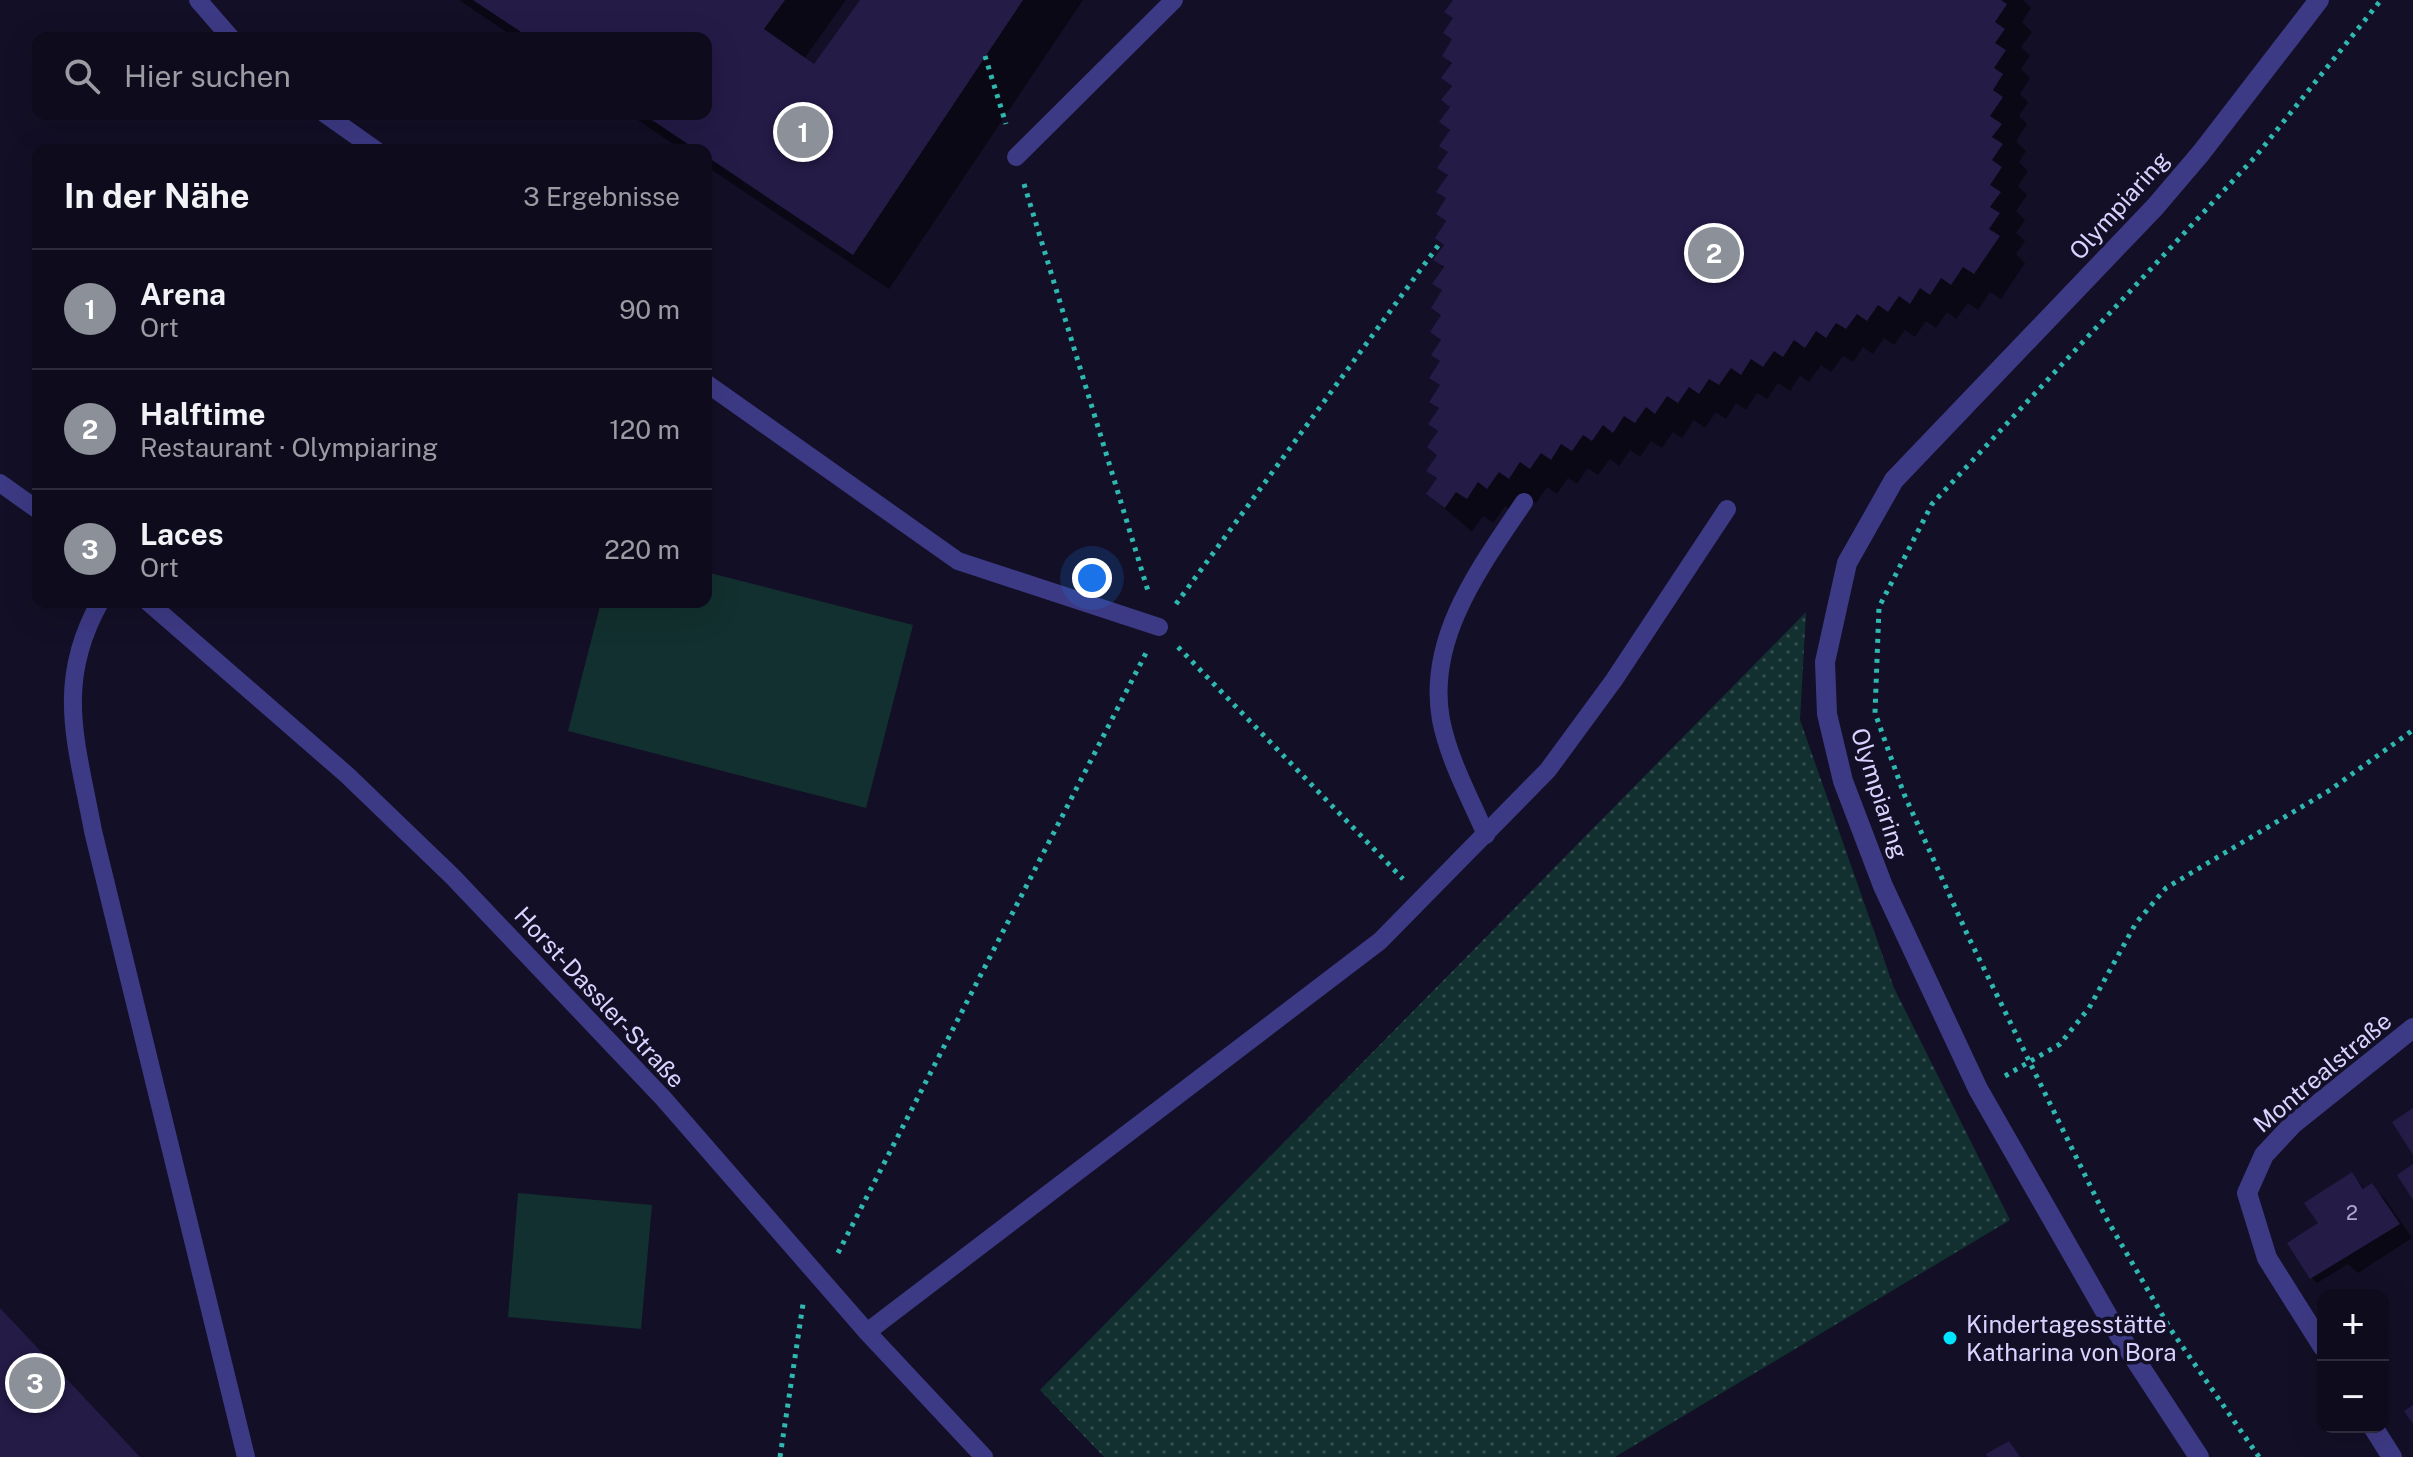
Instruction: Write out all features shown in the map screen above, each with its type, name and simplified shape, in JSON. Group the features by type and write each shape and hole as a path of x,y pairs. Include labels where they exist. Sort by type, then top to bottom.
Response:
{"street":[{"name":"Olympiaring","path":"2199,1457 2114,1327 1978,1089 1883,886 1843,781 1827,714 1825,662 1834,606 1847,563 1894,480 2155,207 2201,153 2319,0"},
{"name":"Montrealstraße","path":"2317,1337 2267,1258 2247,1193 2264,1155 2293,1124 2413,1028"},
{"path":"2377,1433 2392,1457"}],"lane":[{"path":"198,0 226,32"},
{"path":"1016,157 1174,0"},
{"path":"334,120 368,144"},
{"path":"712,387 958,561 1159,627"},
{"path":"0,483 32,506"},
{"path":"1486,835 1451,753 1441,720 1439,682 1445,648 1466,588 1524,502"},
{"path":"867,1332 1341,973 1423,899 1548,770 1586,720 1727,509"},
{"path":"98,608 73,672 72,706 78,751 93,831 246,1457"},
{"name":"Horst-Dassler-Straße","path":"155,608 347,775 453,877 663,1098 867,1332 984,1457"}],"path":[{"path":"2259,1457 2171,1330 2105,1216 1968,936 1904,794 1875,713 1879,607 1932,504 2256,156 2381,0"},
{"path":"985,56 1159,627 1423,899"},
{"path":"823,1282 1159,627 1440,243"},
{"path":"1978,1089 2031,1064 2060,1044 2089,1008 2130,934 2166,888 2330,790 2413,730"},
{"path":"780,1457 809,1267"}],"green space":[{"path":"712,574 913,625 866,808 568,731 599,608 712,608"},
{"path":"1806,612 1800,720 1894,988 2010,1220 1615,1457 1104,1457 1040,1390"},
{"path":"518,1193 652,1205 641,1329 508,1317"}],"building":[{"path":"473,0 785,0 764,29 814,64 860,0 1023,0 853,255 712,160 712,144 688,144 652,120 712,120 712,32 521,32"},
{"path":"1453,0 2001,0 2007,4 1995,22 2005,29 1995,43 2006,50 1994,68 2003,74 1993,90 2003,97 1990,116 2002,124 1992,137 2003,144 1992,160 2002,167 1990,185 2001,192 1990,207 2000,213 1989,229 2000,236 1974,274 1963,267 1951,285 1941,278 1930,295 1920,288 1910,304 1899,296 1888,312 1878,305 1867,321 1857,314 1846,329 1836,323 1826,338 1816,331 1805,348 1794,340 1783,357 1774,351 1763,367 1751,359 1741,375 1731,368 1719,385 1709,379 1699,394 1689,387 1678,403 1667,396 1655,414 1646,407 1635,423 1624,416 1613,433 1603,425 1592,441 1583,435 1572,451 1561,444 1551,460 1541,453 1530,469 1520,462 1509,479 1499,472 1487,489 1478,482 1467,499 1456,492 1445,508 1426,494 1437,478 1426,471 1437,455 1427,447 1438,431 1428,424 1439,408 1429,402 1440,385 1429,378 1440,361 1431,355 1441,340 1430,332 1441,315 1431,308 1442,290 1432,284 1444,267 1433,260 1444,245 1435,238 1446,221 1436,214 1446,198 1436,192 1448,175 1437,168 1448,152 1439,146 1450,130 1439,122 1450,107 1441,100 1452,86 1441,78 1452,63 1442,56 1452,39 1443,33 1453,18 1444,12"},
{"path":"2413,1108 2413,1155 2392,1122"},
{"path":"2413,1164 2413,1200 2397,1175"},
{"path":"2352,1172 2363,1189 2372,1183 2400,1224 2310,1279 2287,1243 2318,1223 2304,1203"},
{"path":"0,1308 140,1457 0,1457"},
{"path":"2413,1405 2413,1424 2404,1411"},
{"path":"2009,1441 2020,1457 1988,1457 1986,1454"}],"place":[{"name":"Arena","path":"803,132"},
{"name":"Halftime","path":"1714,253"},
{"name":"Kindertagesstätte Katharina von Bora","path":"1950,1338"},
{"name":"Laces","path":"35,1383"}]}
